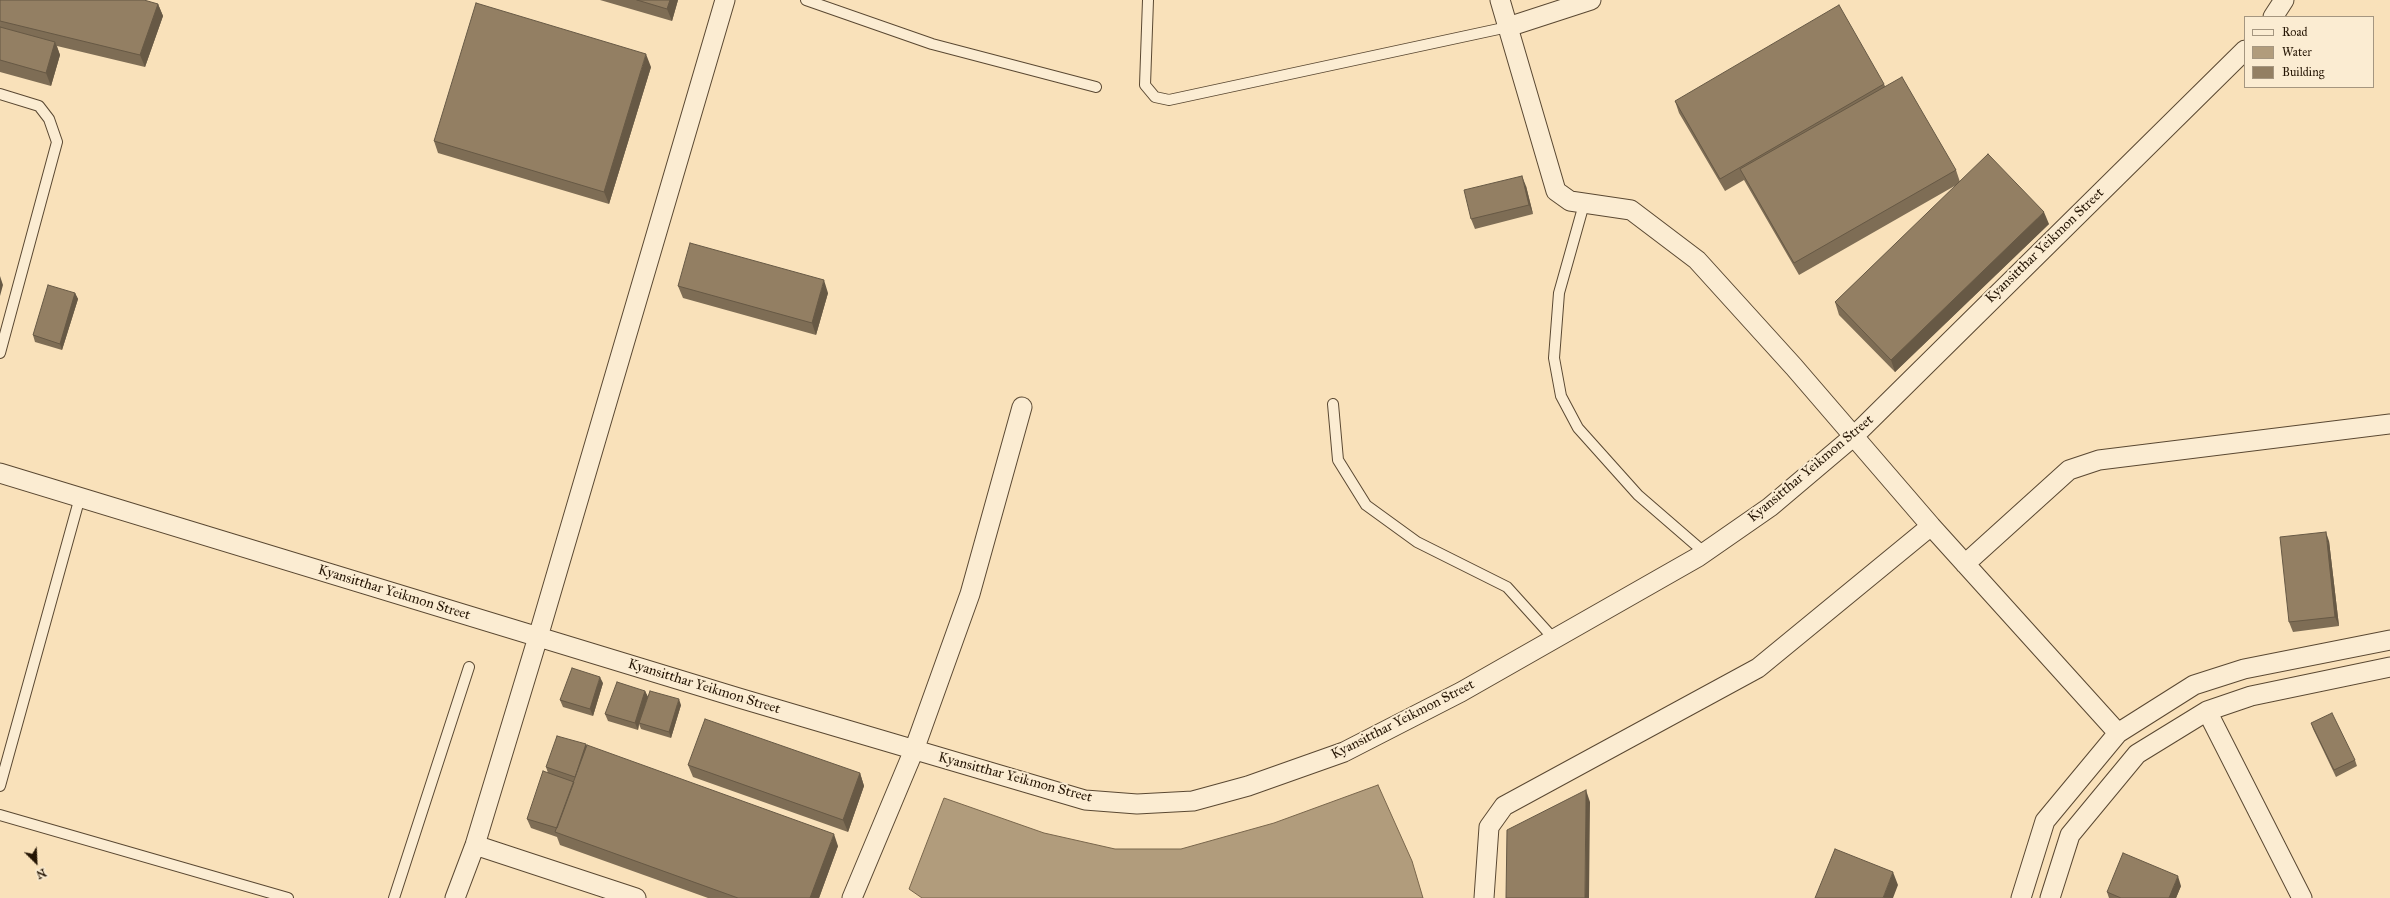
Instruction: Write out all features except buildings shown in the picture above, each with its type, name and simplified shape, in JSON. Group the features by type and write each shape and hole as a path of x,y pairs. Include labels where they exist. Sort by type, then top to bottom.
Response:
{"street":[{"path":"455,898 474,845 538,637 726,0"},
{"path":"1500,0 1556,191 1570,202 1631,210 1697,260 1854,436 1931,526 2118,733"},
{"path":"1508,28 1591,0"},
{"path":"2274,16 2284,0"},
{"name":"Kyansitthar Yeikmon Street","path":"0,473 538,637 1085,800 1137,804 1193,801 1248,786 1344,752 1461,692 1705,553 1770,507 1854,436 2244,51"},
{"path":"852,898 914,750 970,594 1022,407"},
{"path":"1965,564 2069,470 2099,460 2390,424"},
{"path":"1484,898 1489,827 1504,806 1758,668 1931,526"},
{"path":"2021,898 2045,821 2118,733 2194,685 2244,669 2390,640"},
{"path":"2050,898 2070,835 2137,754 2206,711 2251,696 2390,667"},
{"path":"2206,711 2302,898"},
{"path":"474,845 636,898"}],"lane":[{"path":"806,0 932,44 1096,87"},
{"path":"1148,0 1145,85 1155,97 1169,100 1508,28"},
{"path":"0,94 38,106 49,119 57,142 0,352"},
{"path":"1584,204 1558,293 1554,358 1561,396 1578,428 1638,495 1705,553"},
{"path":"1333,404 1338,460 1366,505 1418,542 1507,587 1554,639"},
{"path":"0,786 80,497"},
{"path":"394,898 469,667"},
{"path":"0,815 288,898"}],"water":[{"path":"1378,785 1412,861 1423,898 922,898 909,889 944,798 1044,833 1115,849 1181,849 1274,823"}]}
